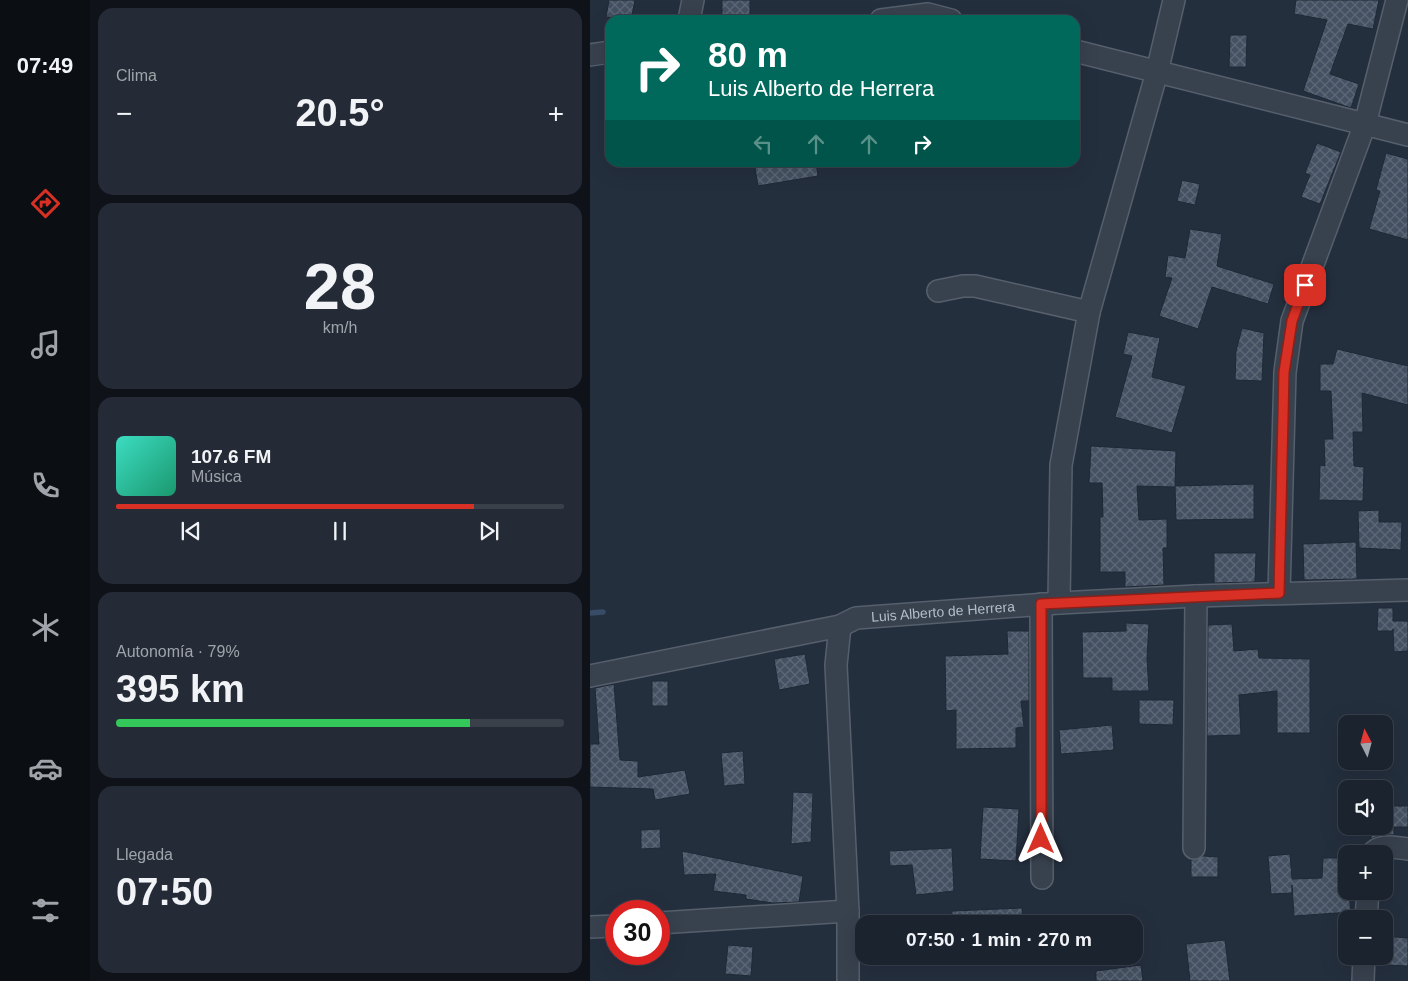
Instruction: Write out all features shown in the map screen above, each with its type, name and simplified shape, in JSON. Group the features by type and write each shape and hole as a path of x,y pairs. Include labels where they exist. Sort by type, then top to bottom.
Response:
{"street":[{"path":"690,15 693,0"},
{"path":"1042,878 1050,603 1061,465 1089,312 1157,72 1174,0"},
{"path":"1279,593 1284,372 1292,321 1365,124 1397,0"},
{"path":"900,15 930,7 943,15"},
{"path":"1080,52 1408,135"},
{"path":"590,55 605,53"},
{"path":"938,292 963,286 975,286 1089,312"},
{"name":"Luis Alberto de Herrera","path":"590,676 840,626 856,618 1050,603 1196,596 1408,590"},
{"path":"1194,848 1196,596"},
{"path":"840,626 836,665 848,911 848,981"},
{"path":"1393,848 1408,849"},
{"path":"670,922 848,911"},
{"path":"590,927 605,926"},
{"path":"1363,981 1364,965"}],"building":[{"path":"609,0 635,0 632,15 606,15"},
{"path":"722,0 750,0 750,15 722,15"},
{"path":"1296,0 1379,0 1373,29 1348,24 1330,74 1359,84 1351,108 1303,91 1327,20 1294,14"},
{"path":"1230,35 1247,35 1246,67 1229,67"},
{"path":"1317,143 1341,152 1320,204 1301,197 1310,175 1305,173"},
{"path":"1386,153 1408,159 1408,240 1369,229 1380,191 1376,190"},
{"path":"755,167 817,167 818,176 758,186"},
{"path":"1182,180 1200,184 1195,205 1177,201"},
{"path":"1190,229 1222,234 1217,266 1274,284 1268,304 1212,287 1198,329 1159,316 1172,278 1165,277 1168,255 1185,258"},
{"path":"1242,328 1264,333 1262,381 1235,380 1236,351"},
{"path":"1128,332 1160,338 1152,377 1186,386 1172,433 1115,417 1132,356 1123,354"},
{"path":"1337,349 1408,366 1408,405 1362,393 1363,432 1353,432 1354,466 1364,467 1363,501 1319,500 1320,465 1325,466 1324,439 1333,439 1331,391 1320,391 1320,364 1333,364"},
{"path":"1091,446 1176,451 1175,487 1137,486 1139,520 1167,519 1167,548 1163,548 1164,585 1125,587 1125,572 1100,572 1100,517 1103,517 1102,483 1089,483"},
{"path":"1254,484 1254,519 1176,520 1175,486"},
{"path":"1379,510 1379,522 1402,522 1401,550 1359,548 1358,511"},
{"path":"1356,542 1357,579 1304,580 1303,544"},
{"path":"1214,553 1256,553 1255,582 1214,583"},
{"path":"1378,608 1393,608 1393,621 1408,621 1408,651 1394,652 1393,629 1393,631 1377,631"},
{"path":"1126,623 1149,624 1147,658 1149,691 1112,691 1112,678 1083,678 1082,632 1126,631"},
{"path":"1232,624 1234,651 1258,649 1259,658 1310,659 1310,733 1277,733 1277,691 1239,695 1241,735 1207,736 1208,625"},
{"path":"1007,631 1029,631 1029,701 1021,701 1024,727 1016,728 1016,748 956,749 956,710 946,711 945,656 1008,654"},
{"path":"805,654 810,684 779,690 774,659"},
{"path":"652,681 668,681 668,706 652,706"},
{"path":"614,684 620,760 638,761 638,777 685,770 690,794 655,800 653,789 590,787 590,744 599,744 595,688"},
{"path":"1139,700 1174,700 1173,725 1139,724"},
{"path":"1112,725 1114,750 1061,754 1059,730"},
{"path":"743,751 745,784 724,786 721,753"},
{"path":"793,792 813,793 811,842 791,844"},
{"path":"1393,806 1408,806 1408,827 1394,827 1394,835"},
{"path":"983,807 1019,809 1016,861 980,859"},
{"path":"660,829 661,848 641,849 641,830"},
{"path":"1371,835 1381,835 1371,839"},
{"path":"952,848 954,891 916,895 912,865 890,866 889,851"},
{"path":"682,851 803,876 799,902 773,903 746,899 746,895 713,891 716,874 684,875"},
{"path":"1290,854 1292,879 1322,878 1323,858 1338,858 1338,900 1350,900 1351,910 1338,910 1338,913 1294,916 1292,885 1292,893 1271,894 1268,856"},
{"path":"1203,856 1218,857 1218,877 1191,877 1191,860"},
{"path":"1022,908 1022,915 952,915 952,911"},
{"path":"1393,937 1408,938 1408,966 1384,965 1393,965"},
{"path":"1225,940 1230,981 1190,981 1186,944"},
{"path":"728,945 753,947 751,976 725,974"},
{"path":"1141,965 1143,981 1096,981 1096,971"}],"waterway":[{"path":"590,613 603,612"}],"route":[{"path":"1041,839 1041,604 1279,593 1284,372 1292,321 1305,285"}]}
